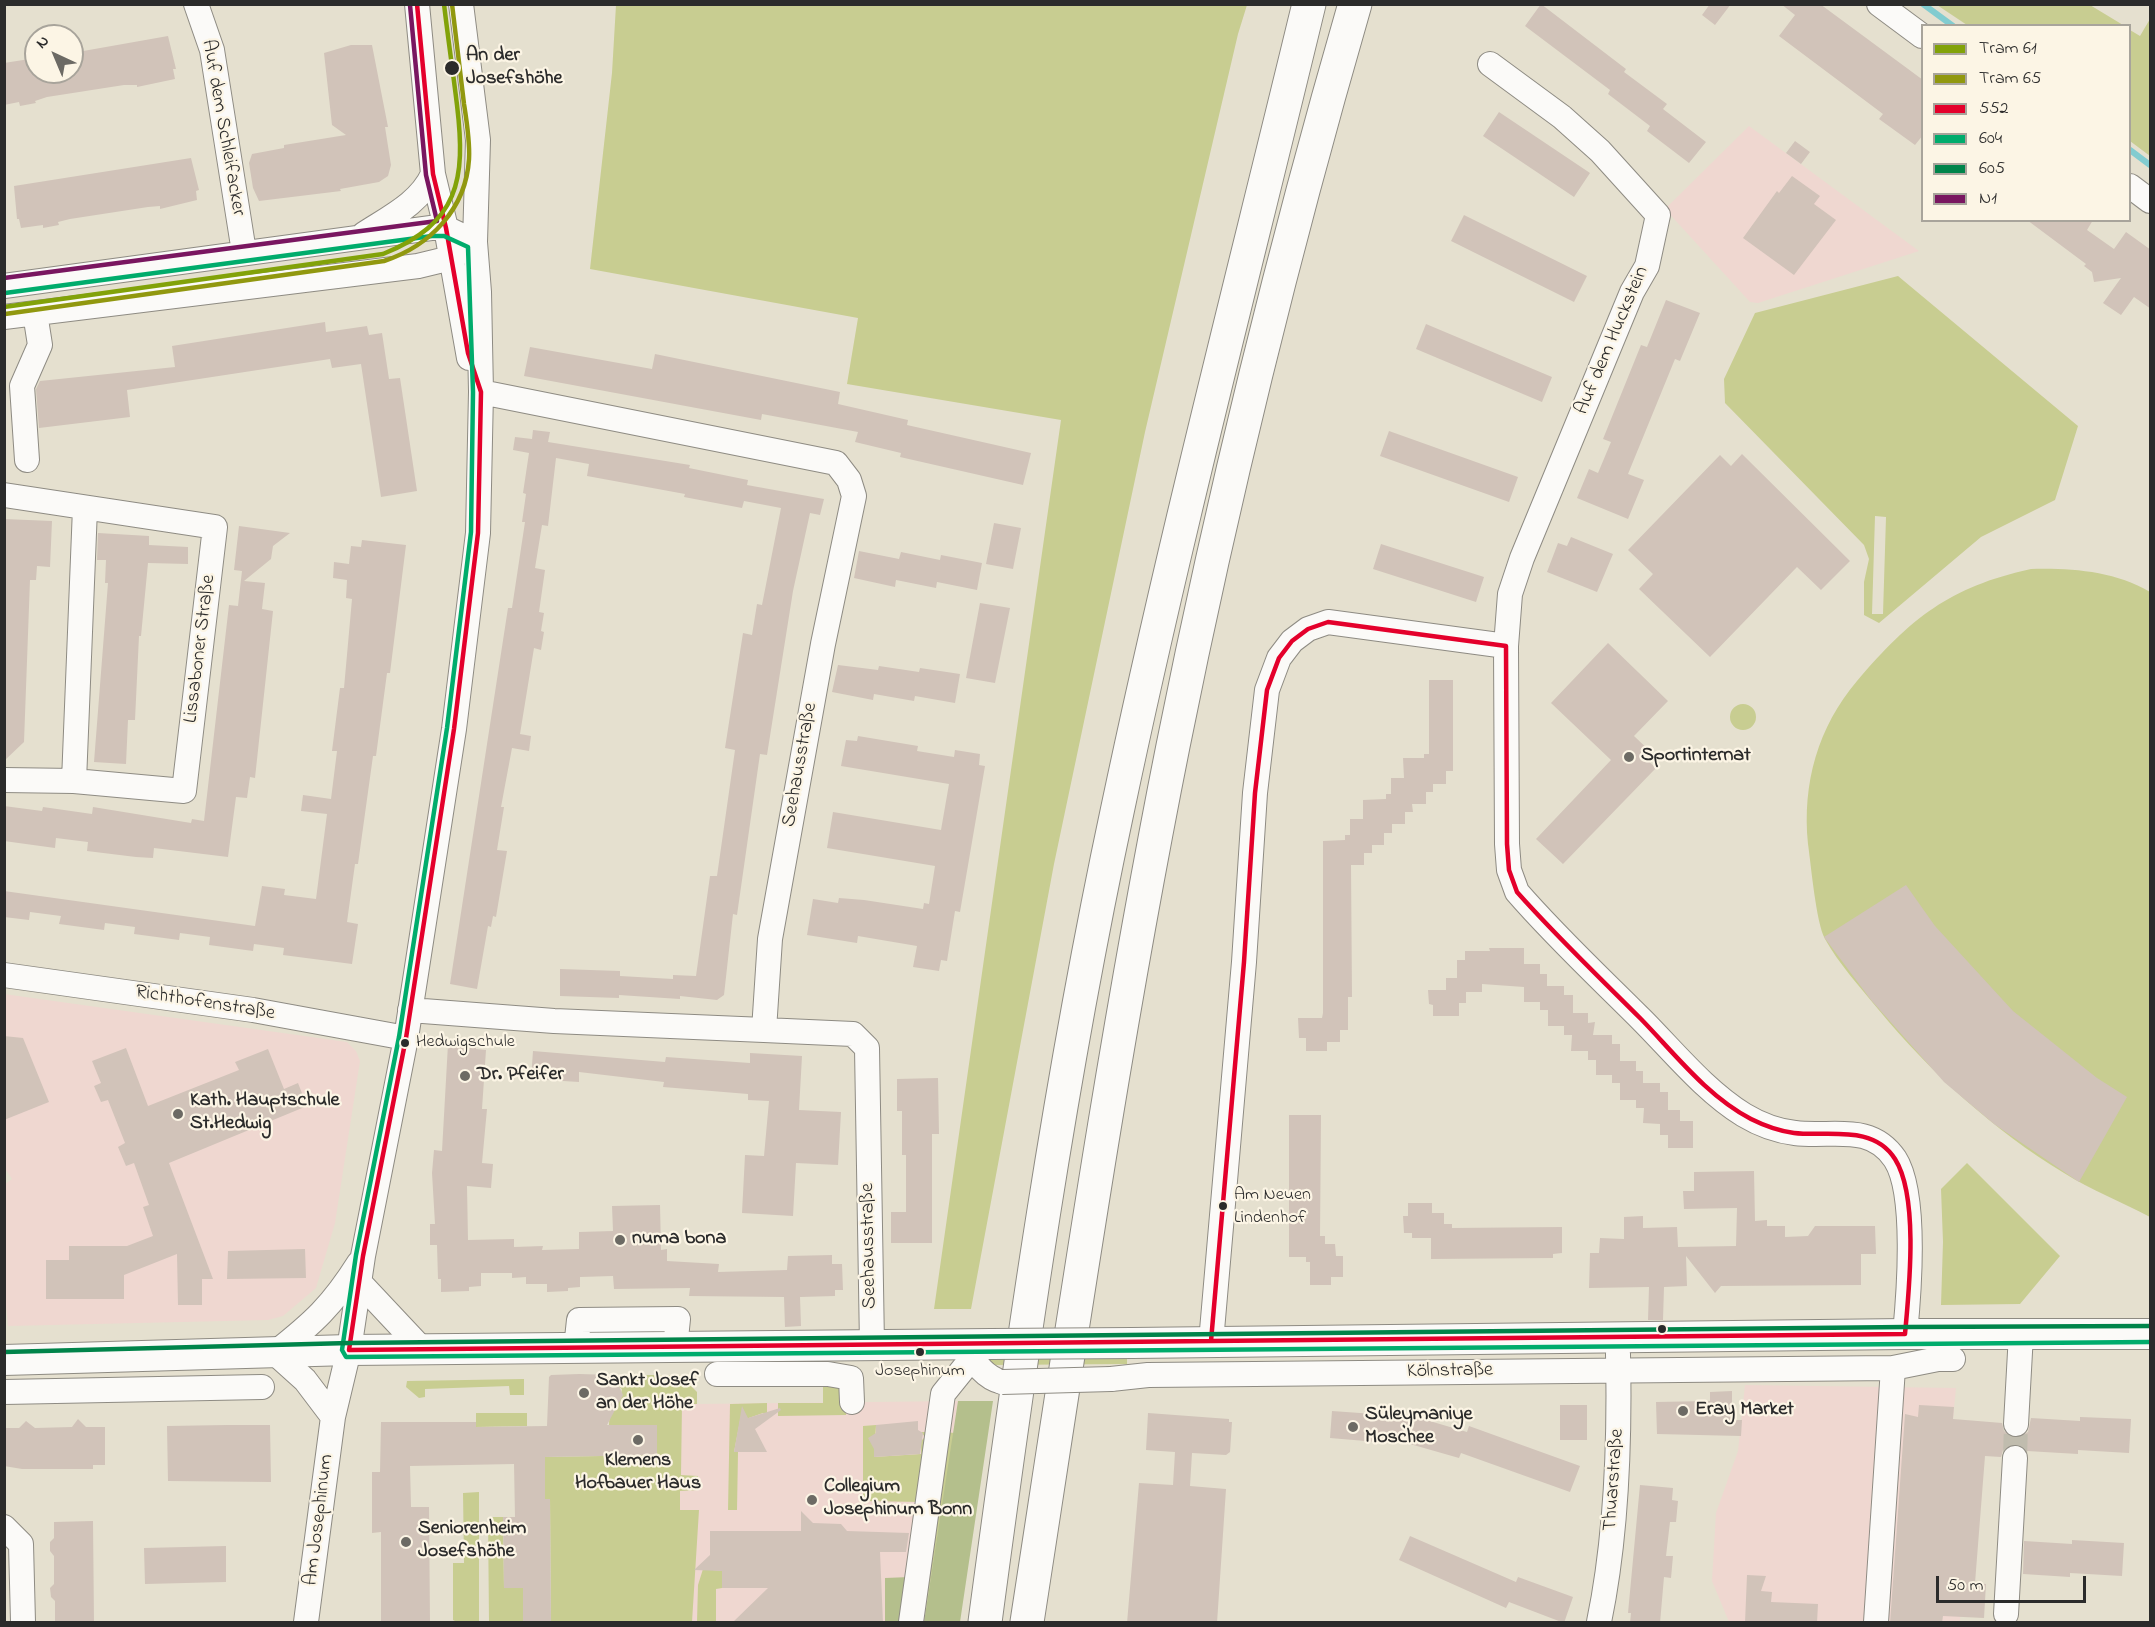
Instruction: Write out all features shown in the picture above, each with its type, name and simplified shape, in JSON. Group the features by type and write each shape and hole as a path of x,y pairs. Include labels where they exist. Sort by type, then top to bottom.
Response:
{"highway":[{"path":"985,1623 1043,1222 1083,988 1116,815 1155,638 1310,4"},
{"path":"1028,1623 1127,996 1177,726 1255,380 1330,89 1355,4"},
{"path":"1330,89 1375,4"},
{"path":"1043,1623 1052,1466"}],"main road":[{"name":"Kölnstraße","path":"4,1360 349,1350 675,1348 772,1360 872,1345 976,1349 1141,1342 1294,1340 1905,1334 2151,1335"}],"street":[{"name":"Auf dem Schleifacker","path":"196,4 212,50 244,252"},
{"path":"417,4 433,174 452,258 468,353 481,392"},
{"path":"349,1350 363,1256 406,1038 457,708 475,557 481,392 479,292 475,242 478,140 461,4"},
{"path":"1878,4 1921,35"},
{"name":"Auf dem Huckstein","path":"1490,64 1562,117 1600,151 1658,215 1647,266 1632,292 1522,558 1510,594 1506,646"},
{"path":"360,237 408,205 428,186 433,174"},
{"path":"2131,187 2151,201"},
{"path":"4,286 244,252 446,228 475,242"},
{"path":"4,317 418,266 452,258 475,242"},
{"path":"27,460 22,386 40,345 35,313"},
{"name":"Seehausstraße","path":"481,392 837,464 849,480 854,496 823,644 770,939 764,1030 853,1034 867,1048 872,1345"},
{"name":"Lissaboner Straße","path":"4,495 215,527 184,791 74,781 4,780"},
{"path":"74,781 85,508"},
{"path":"1211,1341 1244,962 1255,793 1267,690 1279,658 1292,640 1308,629 1328,622 1506,646 1507,844 1509,870 1517,892 1698,1076 1743,1114 1764,1125 1795,1133 1851,1132 1869,1137 1883,1146 1895,1160 1904,1180 1909,1238 1905,1334"},
{"name":"Richthofenstraße","path":"4,975 253,1010 406,1038"},
{"path":"410,1010 554,1021 764,1030"},
{"path":"333,1417 305,1380 275,1353 313,1322 337,1298 363,1256"},
{"path":"360,1283 422,1349"},
{"path":"2016,1424 2021,1334"},
{"path":"1732,1369 1733,1336"},
{"name":"Thuarstraße","path":"1599,1623 1615,1505 1619,1447 1618,1337"},
{"path":"1397,1373 1399,1339"},
{"path":"1294,1340 1294,1374"},
{"path":"1248,1374 1250,1341"},
{"path":"1122,1378 1144,1365 1141,1342"},
{"path":"911,1623 943,1394 976,1349"},
{"name":"Kölnstraße","path":"976,1349 991,1379 1002,1382 1148,1375 1893,1368 1938,1359 1953,1359"},
{"name":"Am Josephinum","path":"306,1623 333,1417 349,1350"},
{"path":"235,1388 237,1354"},
{"path":"139,1357 140,1390"},
{"path":"107,1358 109,1390"},
{"path":"717,1374 772,1360 851,1378 852,1402"},
{"path":"1876,1623 1893,1368"},
{"path":"4,1392 262,1387"},
{"path":"2006,1614 2015,1458"},
{"path":"4,1527 21,1544 23,1623"}],"shaded area":[{"path":"1749,126 1919,251 1758,303 1750,302 1665,209"},
{"name":"Kath. Hauptschule St.Hedwig","path":"4,994 347,1042 356,1051 360,1061 335,1223 316,1288 283,1316 268,1320 8,1326 4,1285 4,1185 12,1179 4,1167"},
{"name":"Collegium Josephinum Bonn","path":"613,1375 680,1375 697,1392 697,1404 958,1401 924,1622 682,1622 657,1455 657,1425 609,1425 609,1410 622,1397 622,1389"},
{"path":"1745,1385 1956,1388 1953,1419 1962,1582 1960,1622 1729,1622 1712,1581 1716,1513 1738,1451"}],"green space":[{"path":"616,5 1247,5 1238,34 1145,432 1054,864 971,1309 934,1309 1061,420 847,384 858,318 590,269 612,73"},
{"path":"1937,5 2090,5 2121,24 1966,24"},
{"path":"2150,19 2150,156 2131,142 2131,31 2140,36"},
{"path":"1898,276 2078,426 2055,500 1981,537 1879,623 1864,615 1864,582 1869,559 1864,545 1725,403 1724,379 1755,313","holes":["1875,516 1886,517 1883,614 1872,614"]},
{"path":"2031,569 2092,572 2122,579 2150,592 2150,1217 2085,1185 2038,1156 1988,1119 1941,1078 1898,1033 1843,966 1825,939 1816,907 1808,844 1808,799 1816,757 1823,737 1843,699 1895,639 1934,608 1977,585"},
{"path":"1743,704 1752,708 1756,717 1752,726 1743,730 1734,726 1730,717 1734,708"},
{"path":"1967,1163 2060,1256 2020,1304 1941,1305 1943,1242 1941,1189"},
{"path":"1127,1356 1127,1364 990,1365 990,1357"},
{"path":"613,1375 680,1375 697,1392 697,1404 682,1404 681,1475 698,1476 698,1490 680,1491 680,1510 699,1510 692,1622 551,1622 550,1499 545,1499 545,1457 657,1455 657,1425 609,1425 611,1412 622,1389 613,1383"},
{"path":"524,1379 524,1395 510,1395 509,1386 425,1389 425,1397 419,1398 406,1387 407,1381"},
{"path":"823,1385 846,1385 846,1415 778,1416 778,1403 823,1403"},
{"path":"958,1401 993,1401 960,1622 924,1622"},
{"path":"767,1403 767,1415 763,1413 740,1421 734,1452 738,1452 737,1510 728,1510 730,1404"},
{"path":"476,1413 527,1413 527,1426 476,1427"},
{"path":"876,1425 874,1457 921,1454 921,1441 925,1437 921,1432 932,1432 922,1502 863,1501 863,1426"},
{"path":"946,1432 954,1433 924,1622 918,1622"},
{"path":"479,1492 479,1622 457,1622 453,1620 453,1563 464,1563 463,1493"},
{"path":"488,1517 503,1517 504,1588 523,1588 523,1622 489,1622"},
{"path":"703,1569 722,1571 722,1588 716,1589 716,1622 697,1622 698,1585"},
{"path":"910,1577 903,1622 885,1622 885,1578"}],"building":[{"path":"1541,4 1626,69 1624,72 1667,104 1663,109 1706,142 1689,163 1647,131 1650,126 1608,94 1610,90 1525,26"},
{"path":"1710,4 1731,4 1715,25 1702,15"},
{"path":"1781,4 1820,4 1921,79 1921,138 1915,145 1879,119 1883,114 1779,36 1795,15"},
{"path":"168,36 176,69 173,69 175,79 137,87 137,85 124,85 47,97 35,101 36,103 20,106 19,102 4,105 4,63 24,60 24,84 84,84 84,51"},
{"path":"351,45 372,45 388,127 385,127 391,165 388,176 379,182 340,189 341,191 259,201 253,188 249,163 252,154 284,148 284,145 346,135 332,125 324,53"},
{"path":"1499,112 1590,173 1574,197 1483,136"},
{"path":"1795,141 1810,152 1801,164 1786,153"},
{"path":"191,158 199,190 196,191 197,200 160,209 160,206 148,207 70,219 58,222 59,225 43,228 43,225 21,228 19,219 17,219 14,186"},
{"path":"1792,176 1820,196 1814,204 1836,220 1794,275 1743,238 1777,191 1779,193"},
{"path":"1464,215 1587,276 1574,302 1451,241"},
{"path":"2030,222 2092,222 2087,230 2114,249 2126,232 2151,250 2151,309 2134,297 2121,315 2103,303 2121,278 2094,282 2092,272 2084,266 2086,264"},
{"path":"1666,300 1700,313 1680,361 1675,359 1628,474 1644,480 1628,519 1577,498 1589,469 1598,473 1611,442 1603,439 1641,345 1647,347"},
{"path":"325,322 326,332 367,326 369,335 382,333 389,379 400,378 417,491 381,497 361,364 332,368 330,359 127,390 130,417 39,428 36,389 40,381 175,367 172,346"},
{"path":"1426,324 1552,377 1542,402 1416,349"},
{"path":"530,347 652,369 655,354 840,392 838,404 908,420 907,425 1031,453 1023,485 900,457 901,453 855,442 858,432 762,414 761,420 524,376"},
{"path":"533,430 550,432 548,442 690,465 689,468 748,480 747,485 824,499 820,515 810,513 793,591 767,755 760,754 737,915 733,914 724,995 717,1000 680,996 680,999 619,995 619,998 560,996 560,969 620,971 620,976 673,979 673,975 696,976 710,876 717,876 735,750 725,748 743,633 752,635 757,604 762,605 781,508 744,501 742,508 684,497 685,494 587,476 589,464 556,458 548,526 542,525 535,568 545,570 539,612 544,613 541,631 544,632 541,650 534,648 520,734 531,736 529,751 512,748 501,807 504,807 497,850 507,851 496,917 493,916 491,927 488,926 477,989 450,984 508,608 512,608 525,522 522,522 526,494 523,493 529,453 513,450 515,437 532,439"},
{"path":"1389,431 1518,477 1509,502 1380,456"},
{"path":"1742,454 1850,561 1821,590 1797,567 1710,657 1639,589 1653,574 1628,550 1720,455 1731,466"},
{"path":"4,519 52,521 50,567 37,566 36,580 30,580 24,742 4,761"},
{"path":"994,523 1021,528 1013,569 986,564"},
{"path":"239,526 290,533 273,546 271,559 244,581 265,583 262,609 273,611 255,778 250,777 247,798 236,797 228,857 154,848 153,858 136,857 87,851 88,842 56,838 55,848 4,841 4,806 42,811 43,807 92,814 93,807 191,823 192,819 204,821 229,605 238,606 242,571 234,570"},
{"path":"98,533 149,536 149,545 188,547 188,564 148,563 141,636 139,636 135,720 128,720 126,764 94,762 108,583 105,583 106,560 97,560"},
{"path":"1571,537 1613,554 1597,592 1547,572 1558,543 1567,546"},
{"path":"362,540 406,545 390,673 387,673 376,756 373,756 358,864 355,864 347,922 358,924 352,964 283,955 284,948 254,944 253,951 209,945 210,937 180,933 179,940 134,934 135,927 105,923 104,930 59,924 61,916 30,912 29,920 4,917 4,891 255,926 262,886 285,889 284,895 316,899 327,814 301,811 303,795 331,799 337,751 332,751 340,688 344,688 352,599 346,598 347,580 333,578 334,562 349,564 351,546 361,547"},
{"path":"1381,544 1484,577 1476,602 1373,569"},
{"path":"859,551 899,559 901,552 940,560 941,555 982,563 977,590 937,582 936,588 896,580 895,587 854,578"},
{"path":"980,603 1010,608 995,683 966,678"},
{"name":"Sportinternat","path":"1608,643 1668,701 1634,736 1653,754 1647,760 1656,768 1563,864 1536,839 1611,760 1551,703"},
{"path":"838,665 878,670 879,666 919,672 920,668 960,674 955,703 915,696 914,701 874,694 873,700 832,692"},
{"path":"1429,680 1453,680 1453,771 1446,771 1446,784 1433,784 1433,792 1426,792 1426,804 1412,804 1413,812 1405,812 1405,824 1392,824 1392,833 1384,833 1384,845 1372,845 1372,853 1364,853 1364,865 1351,865 1352,997 1348,997 1348,1030 1340,1030 1340,1042 1327,1042 1327,1051 1306,1051 1306,1038 1299,1038 1298,1018 1322,1018 1323,1013 1323,841 1345,840 1345,835 1350,835 1350,819 1363,819 1363,800 1386,799 1386,794 1391,794 1391,778 1404,778 1403,758 1424,758 1424,754 1429,754"},
{"path":"858,736 918,746 917,751 954,757 955,750 980,754 979,765 985,766 960,912 955,911 947,961 941,960 939,971 913,967 917,946 858,936 857,943 807,935 813,899 838,903 839,898 864,900 923,909 924,903 929,904 935,866 827,848 833,812 941,830 949,784 841,766 846,740 857,741"},
{"path":"1906,885 1935,926 2013,1011 2097,1078 2127,1097 2079,1182 1994,1124 1944,1082 1871,1000 1824,937"},
{"path":"1489,948 1524,948 1524,964 1540,964 1540,974 1547,974 1547,986 1564,986 1564,995 1573,995 1573,1013 1588,1013 1588,1023 1595,1022 1593,1035 1612,1035 1612,1044 1620,1044 1620,1061 1636,1061 1636,1071 1643,1071 1643,1083 1660,1083 1660,1092 1668,1092 1668,1110 1680,1110 1680,1121 1693,1121 1693,1148 1668,1148 1668,1135 1660,1135 1660,1124 1643,1123 1644,1108 1636,1108 1636,1100 1620,1100 1620,1083 1612,1083 1612,1075 1596,1075 1596,1060 1588,1060 1588,1051 1571,1051 1572,1035 1564,1035 1564,1026 1548,1026 1548,1010 1540,1010 1540,1002 1524,1002 1524,987 1482,984 1482,992 1466,992 1466,1003 1459,1003 1459,1016 1433,1016 1433,1005 1429,1004 1428,990 1446,990 1446,978 1457,978 1457,960 1465,960 1465,951 1490,951"},
{"path":"4,1036 23,1038 49,1102 4,1120"},
{"path":"448,1044 476,1046 476,1049 486,1050 482,1109 487,1109 482,1163 493,1164 491,1188 467,1186 468,1240 514,1239 514,1247 543,1246 542,1250 579,1249 579,1232 613,1231 612,1206 660,1205 661,1250 667,1249 667,1261 719,1264 718,1272 787,1270 788,1256 832,1255 832,1264 842,1264 843,1290 835,1290 835,1296 800,1297 801,1326 785,1327 784,1297 689,1296 690,1288 614,1289 613,1276 580,1277 580,1287 568,1288 568,1291 547,1292 547,1284 526,1284 526,1277 512,1278 512,1273 481,1273 481,1286 469,1287 469,1291 441,1292 441,1279 438,1279 437,1245 430,1245 430,1224 435,1224 432,1173 434,1150 442,1151"},
{"path":"126,1048 148,1106 239,1070 235,1062 268,1049 284,1089 298,1083 307,1106 169,1163 213,1279 202,1279 202,1305 178,1305 177,1254 124,1275 124,1299 46,1299 46,1260 69,1260 69,1246 127,1246 153,1236 143,1207 149,1205 134,1163 126,1166 118,1147 125,1143 108,1100 101,1102 94,1086 101,1083 92,1061"},
{"path":"533,1051 665,1062 666,1057 750,1063 750,1053 802,1056 799,1110 841,1112 838,1165 796,1163 793,1216 742,1213 745,1155 764,1156 769,1101 748,1100 748,1094 663,1087 664,1082 579,1072 579,1082 531,1079"},
{"path":"938,1078 939,1134 932,1134 932,1243 891,1243 891,1212 906,1212 906,1155 902,1155 902,1111 897,1111 897,1079"},
{"path":"1289,1115 1321,1115 1320,1236 1325,1236 1325,1244 1335,1244 1336,1256 1343,1256 1343,1277 1331,1277 1331,1285 1310,1285 1310,1262 1306,1262 1306,1257 1289,1257"},
{"path":"1754,1171 1755,1221 1767,1220 1767,1226 1785,1226 1785,1237 1808,1236 1815,1226 1875,1226 1876,1254 1861,1254 1861,1285 1721,1286 1715,1293 1686,1256 1687,1286 1664,1287 1663,1320 1648,1320 1649,1287 1589,1288 1590,1253 1599,1253 1600,1238 1624,1239 1624,1217 1643,1216 1643,1228 1677,1227 1678,1247 1736,1246 1737,1208 1684,1209 1683,1191 1694,1191 1694,1172"},
{"path":"1408,1203 1432,1203 1432,1213 1444,1213 1444,1224 1452,1224 1452,1228 1562,1227 1562,1253 1553,1254 1553,1258 1431,1259 1431,1238 1412,1238 1412,1233 1404,1233 1403,1216 1408,1216"},
{"path":"305,1249 306,1278 227,1279 228,1251"},
{"path":"579,1374 614,1375 623,1395 607,1425 657,1425 657,1455 545,1457 545,1499 550,1499 551,1623 523,1623 523,1588 504,1588 503,1517 515,1517 514,1464 410,1466 411,1507 429,1507 430,1623 381,1623 381,1532 372,1533 372,1472 380,1472 381,1422 476,1422 476,1427 547,1426 549,1377"},
{"name":"Eray Market","path":"1732,1391 1732,1420 1742,1420 1741,1436 1657,1434 1656,1402 1710,1401 1710,1392"},
{"path":"1560,1405 1587,1405 1587,1440 1560,1440"},
{"path":"1919,1405 1954,1407 1953,1419 2002,1423 2004,1431 2015,1438 2028,1432 2031,1418 2080,1421 2080,1417 2131,1419 2129,1453 2078,1450 2078,1454 2027,1451 2015,1444 2003,1450 2001,1457 1985,1456 1975,1583 1986,1584 1984,1618 1943,1616 1942,1623 1890,1623 1905,1414 1918,1417"},
{"path":"742,1406 748,1418 780,1408 781,1410 755,1429 767,1452 734,1452"},
{"path":"1332,1411 1416,1417 1467,1432 1469,1426 1580,1466 1570,1492 1461,1453 1459,1458 1389,1438 1389,1443 1330,1438"},
{"path":"1148,1413 1229,1419 1229,1422 1232,1422 1230,1452 1226,1455 1192,1453 1190,1486 1226,1489 1217,1623 1127,1623 1139,1483 1173,1485 1175,1452 1146,1450"},
{"path":"78,1419 86,1427 105,1427 105,1465 93,1465 93,1469 22,1469 4,1466 4,1428 19,1428 26,1421 35,1428 72,1427"},
{"path":"918,1421 918,1430 923,1433 920,1454 874,1457 874,1449 868,1438 876,1433 876,1425"},
{"path":"270,1425 271,1482 168,1481 167,1426"},
{"path":"1640,1485 1673,1488 1672,1500 1678,1501 1676,1522 1670,1522 1666,1556 1673,1556 1671,1578 1664,1577 1660,1623 1630,1623 1631,1613 1628,1613"},
{"path":"801,1511 813,1523 841,1524 847,1531 909,1533 906,1552 880,1552 883,1623 732,1623 768,1588 722,1588 722,1571 694,1570 710,1555 710,1531 801,1531"},
{"path":"93,1521 94,1623 55,1623 55,1601 51,1597 50,1588 54,1584 54,1556 50,1551 50,1542 54,1538 54,1522"},
{"path":"1410,1536 1516,1582 1518,1577 1573,1597 1564,1623 1509,1602 1506,1608 1399,1560"},
{"path":"2072,1540 2124,1543 2122,1576 2070,1573 2070,1577 2023,1574 2024,1541 2072,1544"},
{"path":"226,1546 226,1582 145,1584 144,1548"},
{"path":"1747,1575 1766,1576 1761,1591 1772,1592 1771,1602 1818,1604 1817,1623 1745,1623"}],"waterway":[{"path":"1923,4 1950,24"},
{"path":"2131,151 2150,165"}],"tunnel":[{"path":"2015,1458 2016,1424"}],"tram line":[{"name":"61","path":"4,307 383,254 408,242 428,228 442,213 452,196 458,177 460,132 444,4"},
{"name":"65","path":"5,314 384,261 416,246 443,223 453,209 461,194 469,159 469,139 452,4"}],"transit line":[{"name":"552","path":"349,1350 363,1256 406,1038 454,729 478,533 481,392 468,353 446,228 433,174 417,4"},
{"name":"N1","path":"4,278 437,221 426,175 410,5"},
{"name":"604","path":"5,293 432,236 444,236 468,247 473,392 471,532 447,728 399,1037 356,1255 342,1350 346,1357 2150,1342"},
{"name":"552","path":"1328,622 1506,646 1507,844 1509,870 1517,892 1692,1074 1735,1110 1756,1122 1783,1131 1862,1136 1886,1148 1895,1159 1902,1176 1910,1219 1910,1269 1905,1334 1211,1341 1244,962 1255,793 1267,690 1279,658 1292,641 1308,629 1328,622"},
{"name":"605","path":"4,1352 349,1343 2150,1326"},
{"name":"552","path":"349,1350 1211,1341"}],"place":[{"name":"An der Josefshöhe","path":"452,68"},
{"name":"Sportinternat","path":"1629,757"},
{"name":"Hedwigschule","path":"405,1043"},
{"name":"Dr. Pfeifer","path":"465,1076"},
{"name":"Kath. Hauptschule St.Hedwig","path":"178,1114"},
{"name":"Am Neuen Lindenhof","path":"1223,1206"},
{"name":"numa bona","path":"620,1240"},
{"name":"Josephinum","path":"920,1352"},
{"name":"Sankt Josef an der Höhe","path":"584,1393"},
{"name":"Eray Market","path":"1683,1411"},
{"name":"Süleymaniye Moschee","path":"1353,1427"},
{"name":"Klemens Hofbauer Haus","path":"638,1440"},
{"name":"Collegium Josephinum Bonn","path":"812,1500"},
{"name":"Seniorenheim Josefshöhe","path":"406,1542"}]}
